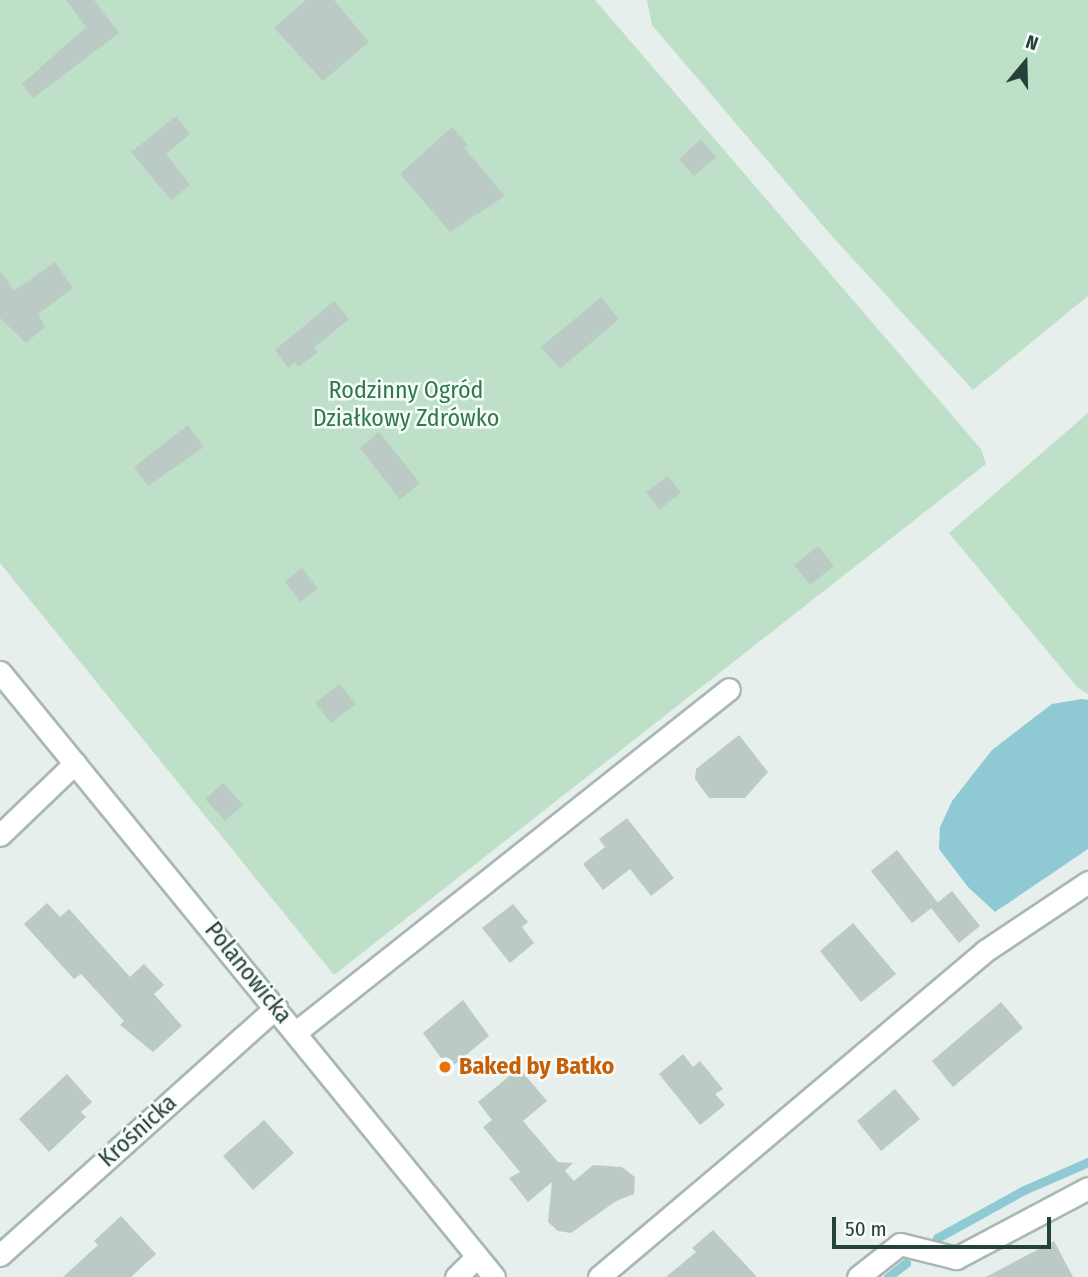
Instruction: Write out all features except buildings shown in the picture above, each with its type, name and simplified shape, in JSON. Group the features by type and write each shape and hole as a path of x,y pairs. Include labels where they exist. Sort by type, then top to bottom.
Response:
{"street":[{"name":"Polanowicka","path":"0,672 494,1277"},
{"path":"296,1032 729,689"},
{"path":"0,835 75,763"},
{"path":"598,1277 985,951 1088,882"},
{"name":"Krośnicka","path":"0,1255 276,1007"},
{"path":"858,1277 900,1244 961,1268 1088,1188"},
{"path":"456,1277 477,1257"}],"green space":[{"name":"Rodzinny Ogród Działkowy Zdrówko","path":"0,0 595,0 981,449 986,464 334,975 0,563"},
{"path":"647,0 1088,0 1088,296 973,390 830,234 652,25"},
{"path":"1088,413 1088,694 1078,688 949,533"}],"water":[{"path":"1088,700 1088,849 995,912 968,887 939,849 940,827 952,801 992,750 1052,704"}],"waterway":[{"path":"937,1238 1024,1190 1088,1162"},
{"path":"888,1277 906,1263"}],"place":[{"name":"Baked by Batko","path":"445,1067"}]}
